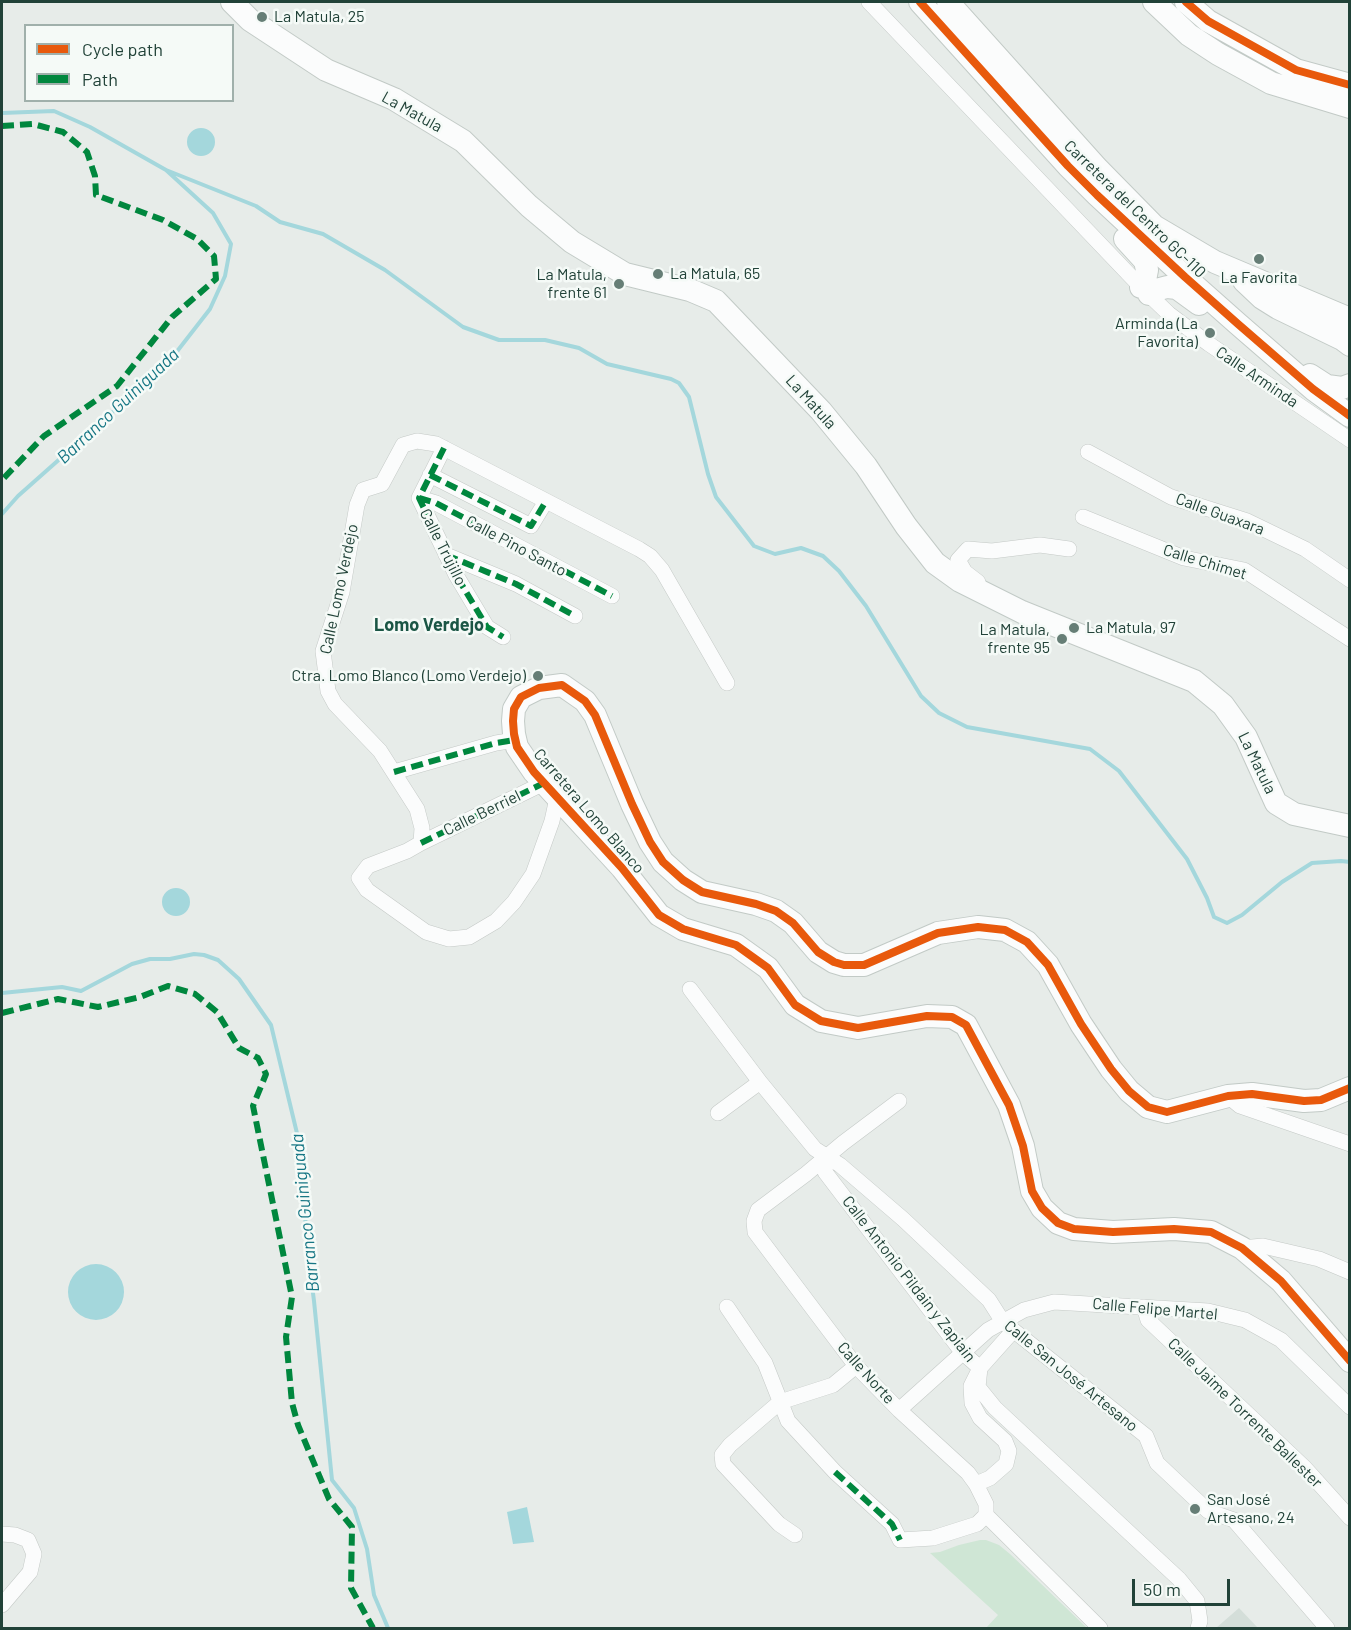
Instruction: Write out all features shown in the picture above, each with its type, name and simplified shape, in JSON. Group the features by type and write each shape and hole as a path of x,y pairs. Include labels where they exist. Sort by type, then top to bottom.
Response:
{"street":[{"name":"La Matula","path":"232,2 250,20 326,70 394,99 463,141 529,206 572,242 625,274 690,290 716,301 821,411 866,465 906,526 935,563 960,581 1022,612 1194,681 1223,705 1246,737 1276,803 1294,814 1350,826"},
{"name":"Calle Arminda","path":"869,2 1169,314 1350,441"},
{"name":"Carretera del Centro GC-110","path":"920,2 1097,195 1238,324 1313,389 1350,416"},
{"name":"Carretera del Centro GC-110","path":"948,2 1098,169 1154,226 1221,264"},
{"path":"1154,2 1189,35 1271,83 1350,107"},
{"path":"1186,2 1208,21 1296,70 1350,85"},
{"path":"1097,195 1110,222 1145,261 1147,270 1144,280 1145,291 1167,287 1177,288 1196,302 1238,324 1327,386 1342,388 1350,385"},
{"path":"1221,264 1350,319"},
{"path":"1221,264 1278,309 1350,345"},
{"name":"Calle Lomo Verdejo","path":"421,843 422,828 417,809 380,751 335,704 327,691 323,651 342,592 357,505 363,490 381,484 403,445 417,441 436,444 650,556 662,570 727,683"},
{"name":"Calle Trujillo","path":"444,448 418,498 456,575 487,627 503,638"},
{"name":"Calle Guaxara","path":"1088,452 1171,497 1247,521 1305,549 1350,580"},
{"path":"430,475 531,526 546,501"},
{"name":"Calle Pino Santo","path":"418,498 436,503 612,596"},
{"name":"Calle Chimet","path":"1083,518 1184,558 1244,570 1350,639"},
{"path":"1022,612 965,572 958,560 968,549 992,551 1040,545 1069,549"},
{"path":"447,555 516,584 575,616"},
{"name":"Carretera Lomo Blanco","path":"1350,1088 1321,1100 1304,1101 1252,1094 1228,1096 1167,1112 1148,1107 1129,1091 1112,1069 1081,1024 1048,965 1027,942 1005,930 978,927 938,933 864,965 844,966 834,962 818,952 793,923 776,912 756,904 702,892 683,880 663,862 650,842 595,715 585,701 562,685 539,688 520,697 514,710 513,721 517,747 550,791 622,868 659,915 683,929 736,945 768,968 795,1005 821,1020 858,1028 927,1016 952,1017 966,1025 1009,1105 1023,1146 1032,1191 1042,1208 1058,1223 1074,1229 1113,1232 1174,1229 1211,1232 1242,1248 1281,1281 1350,1361"},
{"path":"394,772 496,743 515,740"},
{"path":"421,843 368,866 359,878 367,890 426,932 449,939 469,937 496,921 514,902 533,874 552,821 550,791"},
{"name":"Calle Berriel","path":"421,843 550,791"},
{"name":"Calle Antonio Pildain y Zapiain","path":"690,989 760,1082 815,1149 826,1157 825,1172 962,1352 980,1368 978,1387 995,1408 1179,1579 1197,1601 1200,1621 1198,1629"},
{"path":"718,1113 760,1082"},
{"path":"1228,1096 1240,1106 1350,1144"},
{"path":"826,1157 899,1101"},
{"name":"Calle Norte","path":"826,1157 758,1210 754,1221 755,1232 856,1366 899,1410 968,1473 986,1504 986,1515"},
{"name":"Calle San José Artesano","path":"826,1157 840,1165 903,1219 989,1300 1008,1326 1146,1436 1157,1462 1208,1511 1234,1520 1327,1629"},
{"path":"1242,1248 1263,1246 1319,1259 1350,1272"},
{"name":"Calle Felipe Martel","path":"899,1410 987,1329 1008,1326 1024,1310 1054,1302 1208,1311 1245,1320 1281,1340 1350,1407"},
{"path":"727,1307 765,1363 788,1421 835,1472 892,1524 900,1540 933,1538 977,1524 986,1515 1100,1629"},
{"name":"Calle Jaime Torrente Ballester","path":"1144,1307 1148,1320 1305,1468 1350,1518"},
{"path":"976,1484 990,1479 1006,1464 1010,1451 1005,1441 980,1418 972,1403 971,1386 1008,1326"},
{"path":"795,1535 779,1524 723,1464 722,1455 730,1445 780,1402 833,1385 856,1366"},
{"path":"2,1534 15,1535 28,1540 34,1554 30,1572 2,1605"}],"shaded area":[{"path":"1239,1608 1258,1628 1216,1628"}],"green space":[{"path":"980,1540 999,1545 1010,1554 1087,1628 986,1628 998,1615 930,1553"}],"water":[{"path":"201,128 211,132 215,142 211,152 201,156 191,152 187,142 191,132"},
{"path":"176,888 186,892 190,902 186,912 176,916 166,912 162,902 166,892"},
{"path":"96,1264 111,1269 119,1277 124,1292 119,1307 111,1315 96,1320 81,1315 73,1307 68,1292 73,1277 81,1269"},
{"path":"527,1507 534,1542 513,1544 507,1512"}],"waterway":[{"name":"Barranco Guiniguada","path":"2,113 54,111 90,127 166,170 213,213 231,244 225,276 210,309 168,363 18,496 2,514"},
{"path":"166,170 256,206 280,222 323,234 385,270 463,327 499,340 545,340 579,348 607,364 671,379 679,383 689,397 716,497 754,546 775,554 801,548 823,556 839,571 866,606 921,696 939,713 967,727 1090,749 1119,771 1187,859 1214,917 1227,923 1242,915 1282,882 1312,863 1350,862"},
{"name":"Barranco Guiniguada","path":"2,993 62,987 81,991 132,964 150,959 204,955 218,960 239,979 271,1025 301,1150 307,1246 332,1480 354,1508 367,1549 374,1595 388,1628"}],"marked path":[{"path":"2,126 33,124 63,132 87,152 95,176 96,195 163,220 197,239 214,256 216,279 172,317 117,386 44,436 2,480"},
{"path":"444,448 419,498 456,575 487,627 503,637"},
{"path":"430,475 531,526 546,501"},
{"path":"419,498 436,503 612,596"},
{"path":"446,555 516,584 575,616"},
{"path":"394,772 496,743 515,740"},
{"path":"421,843 544,783"},
{"path":"2,1013 58,999 98,1007 140,997 168,986 195,994 217,1012 239,1048 258,1058 266,1074 253,1106 292,1297 286,1337 292,1403 298,1425 329,1499 352,1527 351,1588 373,1628"},
{"path":"835,1472 892,1524 900,1540"}],"cycle path":[{"path":"920,2 1097,195 1238,324 1313,389 1350,416"},
{"path":"1186,2 1208,21 1296,70 1350,85"},
{"path":"1350,1088 1321,1100 1304,1101 1252,1094 1228,1096 1167,1112 1148,1107 1129,1091 1111,1069 1081,1024 1048,965 1027,942 1005,930 978,927 938,933 864,965 844,965 834,962 818,952 793,923 776,911 756,904 702,892 683,880 663,862 650,842 595,715 585,701 562,685 539,688 521,697 514,709 514,734 517,747 534,772 622,868 659,915 683,929 736,945 768,968 795,1005 821,1021 858,1028 927,1016 952,1017 966,1025 1009,1105 1023,1146 1032,1191 1042,1208 1058,1223 1074,1229 1113,1232 1174,1229 1211,1232 1242,1248 1281,1281 1350,1361"}],"place":[{"name":"La Matula, 25","path":"262,17"},
{"name":"La Favorita","path":"1259,259"},
{"name":"La Matula, 65","path":"658,274"},
{"name":"La Matula, frente 61","path":"619,284"},
{"name":"Arminda (La Favorita)","path":"1210,333"},
{"name":"La Matula, 97","path":"1074,628"},
{"name":"La Matula, frente 95","path":"1062,639"},
{"name":"Ctra. Lomo Blanco (Lomo Verdejo)","path":"538,676"},
{"name":"San José Artesano, 24","path":"1195,1509"}],"district":[{"name":"Lomo Verdejo","path":"429,625"}]}
